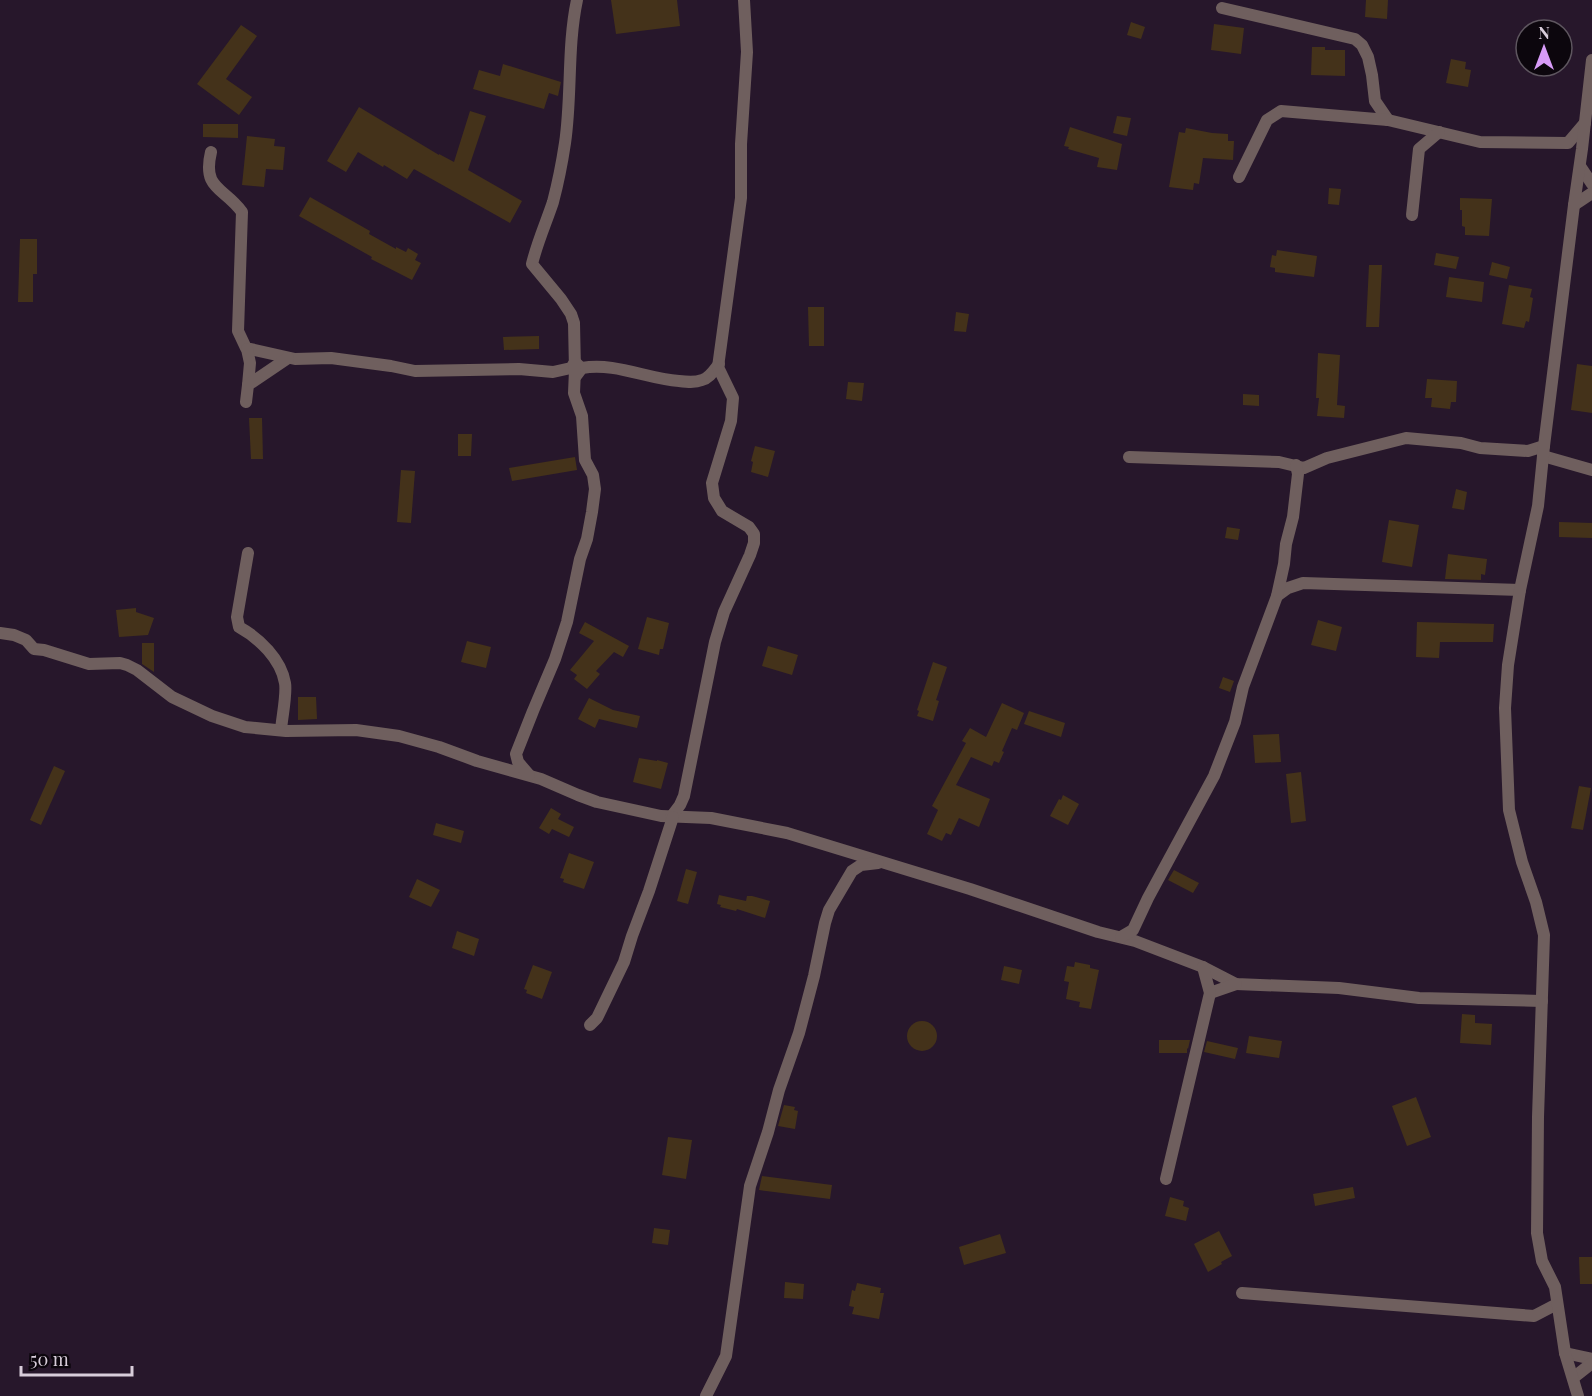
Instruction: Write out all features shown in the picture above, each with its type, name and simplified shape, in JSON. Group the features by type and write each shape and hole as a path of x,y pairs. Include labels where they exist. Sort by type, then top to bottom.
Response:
{"street":[{"path":"503,768 509,766 516,754 555,659 567,622 580,559 587,539 595,489 593,475 585,460 582,416 574,393 577,370 574,323 571,314 532,264 561,171 566,141 570,56 577,0"},
{"path":"590,1025 597,1018 624,962 672,817 684,796 715,642 727,605 754,543 754,534 748,527 722,511 714,498 712,483 731,421 733,398 718,367 741,198 741,144 747,52 744,0"},
{"path":"1222,8 1355,39 1362,45 1368,57 1375,101 1388,120"},
{"path":"1574,1390 1565,1353 1555,1287 1542,1261 1537,1233 1544,935 1509,810 1505,708 1508,665 1520,590 1538,506 1592,60"},
{"path":"1363,117 1375,101"},
{"path":"1239,177 1267,120 1281,111 1388,120 1480,142 1568,143 1582,149"},
{"path":"1568,143 1585,123"},
{"path":"1412,215 1419,149 1415,126"},
{"path":"1419,149 1439,132"},
{"path":"211,152 208,175 242,212 238,331 247,349 250,363 246,402"},
{"path":"1580,166 1592,184"},
{"path":"1574,205 1592,193"},
{"path":"247,349 288,358 330,358 414,371 519,369 553,372 598,366 668,380 715,382 730,392"},
{"path":"248,386 288,358"},
{"path":"701,381 707,378 719,364"},
{"path":"1129,457 1278,462 1299,469 1327,458 1406,438 1461,442 1480,448 1543,451 1592,470"},
{"path":"1134,936 1148,898 1214,776 1235,722 1243,687 1277,596 1293,517 1299,469"},
{"path":"248,553 237,616 239,627 250,633 266,648 280,669 285,684 281,730"},
{"path":"1284,564 1289,574 1303,583"},
{"path":"1277,596 1288,588 1303,583 1520,590"},
{"path":"0,633 26,640 34,649 89,664 120,663 126,665 137,670 172,697 212,716 245,727 281,730 356,730 399,736 529,775 597,802 661,816 711,818 787,833 970,889 1098,932 1121,937 1134,936 1236,984"},
{"path":"516,754 522,770 529,775"},
{"path":"680,805 689,817"},
{"path":"840,849 852,871"},
{"path":"706,1396 726,1356 750,1186 799,1033 825,922 829,910 852,871 861,865 883,862"},
{"path":"1166,1179 1210,993 1203,967"},
{"path":"1210,993 1236,984 1339,988 1419,998 1542,1001"},
{"path":"1242,1293 1534,1316 1561,1327"},
{"path":"1534,1316 1557,1305"},
{"path":"1565,1353 1592,1361 1574,1390"}],"building":[{"path":"611,0 677,0 680,26 616,34"},
{"path":"1366,0 1388,0 1387,19 1365,17"},
{"path":"1131,22 1145,27 1141,39 1127,35"},
{"path":"1214,24 1244,28 1241,54 1211,50"},
{"path":"241,25 257,36 226,79 252,97 239,115 197,84"},
{"path":"1312,47 1325,47 1325,50 1345,50 1345,76 1311,75"},
{"path":"1451,59 1466,62 1465,69 1471,70 1468,87 1446,83"},
{"path":"503,64 561,82 558,96 549,93 544,109 473,89 479,70 500,76"},
{"path":"359,107 454,162 470,111 486,116 468,170 522,201 510,223 414,169 407,179 358,152 346,172 327,161"},
{"path":"1117,116 1131,118 1127,136 1113,133"},
{"path":"203,124 238,124 238,138 203,137"},
{"path":"1070,127 1122,144 1117,170 1097,167 1099,158 1064,146"},
{"path":"1186,128 1228,134 1228,141 1234,141 1233,160 1203,158 1199,184 1194,183 1193,190 1169,187 1179,132 1185,133"},
{"path":"247,136 275,139 274,146 285,147 283,170 266,169 264,187 242,185"},
{"path":"1329,188 1341,189 1339,205 1328,204"},
{"path":"310,197 370,231 369,234 396,249 396,247 406,252 408,248 418,254 415,260 421,263 412,280 371,259 372,257 299,216"},
{"path":"1460,198 1492,199 1489,236 1465,235"},
{"path":"20,239 37,239 37,274 33,274 33,302 18,302"},
{"path":"1277,250 1317,256 1314,277 1275,272 1275,268 1270,267 1272,255 1276,256"},
{"path":"1436,253 1459,257 1456,269 1434,265"},
{"path":"1492,262 1510,267 1507,279 1489,275"},
{"path":"1369,265 1382,265 1379,327 1366,327"},
{"path":"1449,277 1484,282 1482,302 1446,297"},
{"path":"1509,285 1532,289 1530,297 1533,298 1529,322 1526,321 1524,328 1502,324"},
{"path":"808,307 824,307 824,346 809,346"},
{"path":"956,312 969,314 966,332 954,331"},
{"path":"539,336 539,349 504,350 503,337"},
{"path":"1318,353 1340,355 1337,405 1345,406 1344,418 1317,416"},
{"path":"1577,364 1592,366 1592,413 1571,410"},
{"path":"1427,379 1457,381 1456,402 1451,402 1450,409 1431,407 1432,398 1425,398"},
{"path":"848,382 864,383 862,401 846,399"},
{"path":"1243,394 1259,395 1259,406 1243,405"},
{"path":"249,418 262,418 263,459 251,459"},
{"path":"458,434 472,434 471,456 458,456"},
{"path":"755,446 775,451 768,477 751,472"},
{"path":"575,457 577,470 512,481 509,468"},
{"path":"401,470 415,471 411,523 397,522"},
{"path":"1456,489 1467,492 1464,510 1452,508"},
{"path":"1389,520 1419,525 1412,567 1382,562"},
{"path":"1559,522 1592,523 1592,538 1559,537"},
{"path":"1227,527 1240,529 1238,540 1225,538"},
{"path":"1448,554 1487,559 1485,575 1481,574 1481,580 1445,579"},
{"path":"136,608 136,612 154,618 148,635 119,637 116,610"},
{"path":"647,617 669,623 663,649 660,649 659,655 638,649"},
{"path":"1318,620 1342,627 1336,651 1311,645"},
{"path":"585,622 629,646 623,657 614,652 596,671 600,674 587,689 574,679 577,675 570,670 594,641 579,633"},
{"path":"1417,622 1494,624 1493,642 1440,642 1439,658 1416,657"},
{"path":"467,641 491,647 486,668 461,662"},
{"path":"142,643 154,643 154,672 142,664"},
{"path":"768,646 798,655 792,675 762,666"},
{"path":"933,662 947,667 936,700 939,701 933,721 917,716 919,711 917,710"},
{"path":"1223,677 1234,681 1230,692 1219,688"},
{"path":"298,697 316,697 317,719 298,720"},
{"path":"589,698 613,710 640,716 637,728 599,719 595,728 578,719"},
{"path":"1002,703 1024,713 1017,730 1012,728 999,763 994,761 992,766 971,757 956,785 990,799 979,827 959,818 951,835 946,833 942,841 927,834 938,810 932,806 966,743 962,741 970,728 986,737"},
{"path":"1029,711 1065,723 1061,737 1024,724"},
{"path":"1279,734 1281,762 1255,763 1253,735"},
{"path":"639,758 668,763 661,789 633,782"},
{"path":"54,766 65,771 41,825 30,820"},
{"path":"1301,772 1306,821 1291,823 1286,774"},
{"path":"1579,786 1591,788 1583,830 1571,828"},
{"path":"1063,795 1079,804 1068,825 1050,816"},
{"path":"551,808 561,814 558,819 574,827 569,837 552,829 549,834 539,828"},
{"path":"436,823 464,831 461,843 433,835"},
{"path":"569,853 594,862 584,889 563,882 564,879 560,878"},
{"path":"686,869 697,872 688,904 677,901"},
{"path":"1174,870 1199,883 1193,893 1168,880"},
{"path":"417,879 440,890 431,907 409,897"},
{"path":"719,895 746,901 747,896 752,896 770,901 765,918 737,909 736,911 720,907 721,905 717,904"},
{"path":"457,931 479,939 474,956 452,948"},
{"path":"1075,962 1090,965 1090,968 1099,970 1091,1009 1079,1007 1080,1002 1066,999 1069,982 1064,981 1067,966 1074,967"},
{"path":"533,965 552,972 542,999 526,993 527,990 524,989"},
{"path":"1004,966 1022,970 1019,984 1001,980"},
{"path":"1462,1014 1475,1015 1475,1023 1492,1024 1491,1045 1460,1043"},
{"path":"922,1021 928,1022 936,1030 936,1042 928,1050 922,1051 916,1050 908,1042 907,1036 908,1030 916,1022"},
{"path":"1249,1036 1282,1041 1279,1058 1246,1053"},
{"path":"1159,1040 1190,1040 1187,1053 1159,1053"},
{"path":"1207,1041 1238,1048 1235,1059 1204,1052"},
{"path":"1416,1097 1431,1137 1407,1146 1392,1106"},
{"path":"784,1105 795,1107 794,1110 798,1111 795,1129 778,1126"},
{"path":"668,1137 692,1140 686,1179 662,1175"},
{"path":"762,1176 832,1185 830,1199 759,1190"},
{"path":"1353,1187 1355,1198 1315,1206 1313,1194"},
{"path":"1170,1197 1184,1201 1183,1206 1189,1208 1186,1221 1165,1216"},
{"path":"654,1228 670,1230 668,1245 652,1243"},
{"path":"1219,1231 1232,1256 1208,1272 1194,1244"},
{"path":"1000,1234 1006,1253 964,1265 959,1247"},
{"path":"1579,1257 1592,1257 1592,1284 1580,1284"},
{"path":"785,1282 804,1284 803,1299 784,1298"},
{"path":"857,1283 881,1288 880,1293 884,1293 879,1319 852,1314 854,1307 849,1306 852,1290 855,1291"}]}
